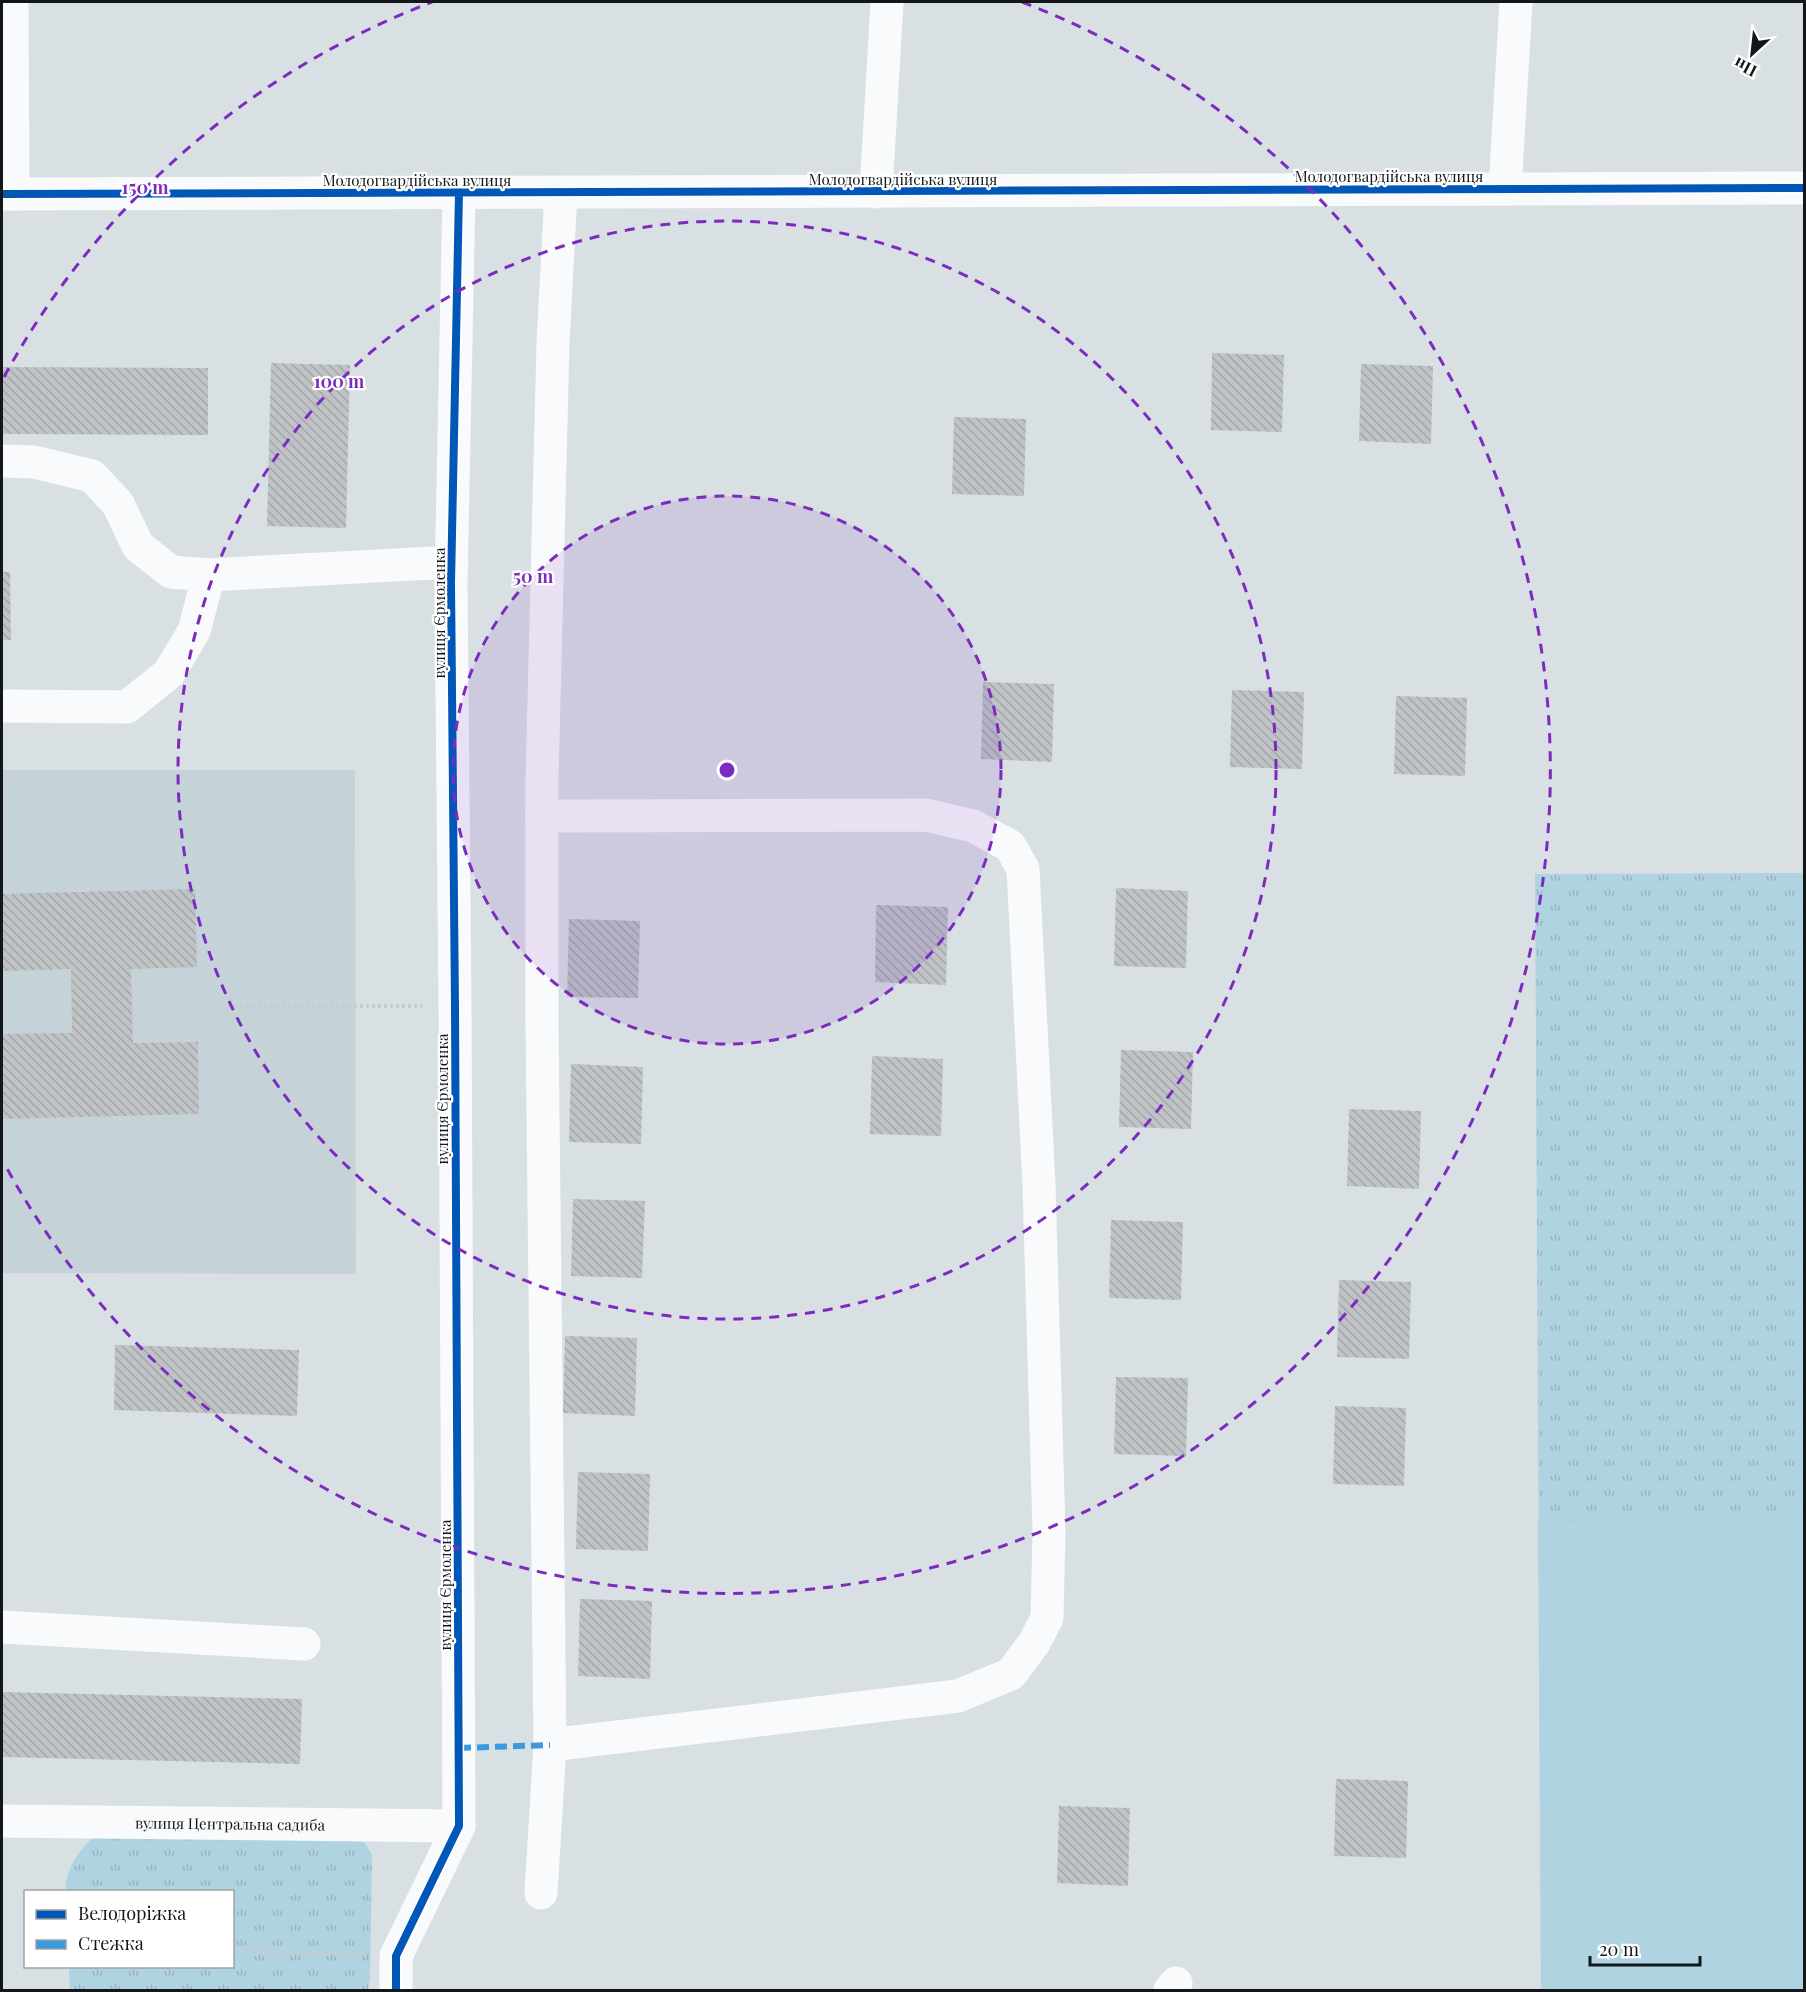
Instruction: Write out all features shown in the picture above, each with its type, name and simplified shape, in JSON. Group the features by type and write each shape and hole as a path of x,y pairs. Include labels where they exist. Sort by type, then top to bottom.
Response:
{"street":[{"path":"7,194 12,2"},
{"path":"876,192 887,2"},
{"path":"1505,189 1516,2"},
{"name":"Молодогвардійська вулиця","path":"7,194 1804,189"},
{"name":"вулиця Єрмоленка","path":"396,1990 396,1956 459,1826 452,562 459,193"},
{"path":"542,1893 550,1745 542,1059 542,816 552,366 561,194"},
{"path":"2,460 34,462 92,476 118,504 138,546 171,572 209,575 452,562"},
{"path":"2,706 127,706 169,673 194,631 209,575"},
{"path":"542,816 926,815 973,826 1011,846 1023,869 1039,1185 1049,1531 1047,1617 1034,1643 1011,1674 958,1696 550,1745"},
{"path":"2,1628 304,1644"},
{"name":"вулиця Центральна садиба","path":"2,1821 459,1826"}],"path":[{"path":"228,1006 455,1006"},
{"path":"234,1951 396,1956"}],"shaded area":[{"path":"2,770 355,770 356,1274 2,1273"}],"green space":[{"path":"1804,873 1804,1990 1541,1990 1535,874"},
{"path":"1804,1520 1804,1990 1541,1990 1538,1521"},
{"path":"95,1835 349,1837 364,1842 372,1854 368,1990 70,1990 69,1968 234,1968 234,1890 66,1890 71,1867"}],"building":[{"path":"1212,353 1284,355 1282,432 1211,430"},
{"path":"271,363 350,365 346,528 267,526"},
{"path":"1361,364 1433,366 1431,444 1359,441"},
{"path":"2,367 208,368 208,435 2,434"},
{"path":"954,417 1026,419 1024,496 952,494"},
{"path":"2,572 10,572 11,640 2,640"},
{"path":"983,682 1054,684 1052,762 981,759"},
{"path":"1232,690 1304,692 1302,769 1230,767"},
{"path":"1396,696 1467,698 1465,776 1394,774"},
{"path":"1116,888 1188,891 1186,968 1114,966"},
{"path":"195,889 197,967 131,969 133,1043 198,1042 199,1114 2,1119 2,1034 72,1033 71,969 2,971 2,894"},
{"path":"876,905 948,907 946,985 875,982"},
{"path":"569,919 640,921 638,998 567,997"},
{"path":"1121,1050 1193,1052 1191,1129 1119,1127"},
{"path":"872,1056 943,1059 941,1136 870,1134"},
{"path":"571,1064 643,1067 641,1144 569,1142"},
{"path":"1349,1109 1421,1111 1419,1189 1347,1186"},
{"path":"573,1199 645,1201 642,1278 571,1276"},
{"path":"1111,1220 1183,1222 1181,1300 1109,1298"},
{"path":"1339,1280 1411,1282 1409,1359 1337,1357"},
{"path":"565,1336 637,1338 635,1416 563,1413"},
{"path":"115,1345 299,1350 297,1416 114,1410"},
{"path":"1116,1377 1188,1378 1186,1456 1114,1454"},
{"path":"1335,1406 1406,1408 1404,1486 1333,1484"},
{"path":"578,1472 650,1474 648,1551 576,1549"},
{"path":"580,1599 652,1601 650,1679 578,1676"},
{"path":"2,1692 302,1699 300,1764 2,1757"},
{"path":"1336,1779 1408,1781 1406,1858 1334,1856"},
{"path":"1059,1806 1130,1808 1128,1886 1057,1883"}],"marked path":[{"path":"459,1748 550,1745"}],"cycle path":[{"path":"2,194 1804,188"},
{"path":"396,1990 396,1956 459,1826 451,583 459,193"}]}
